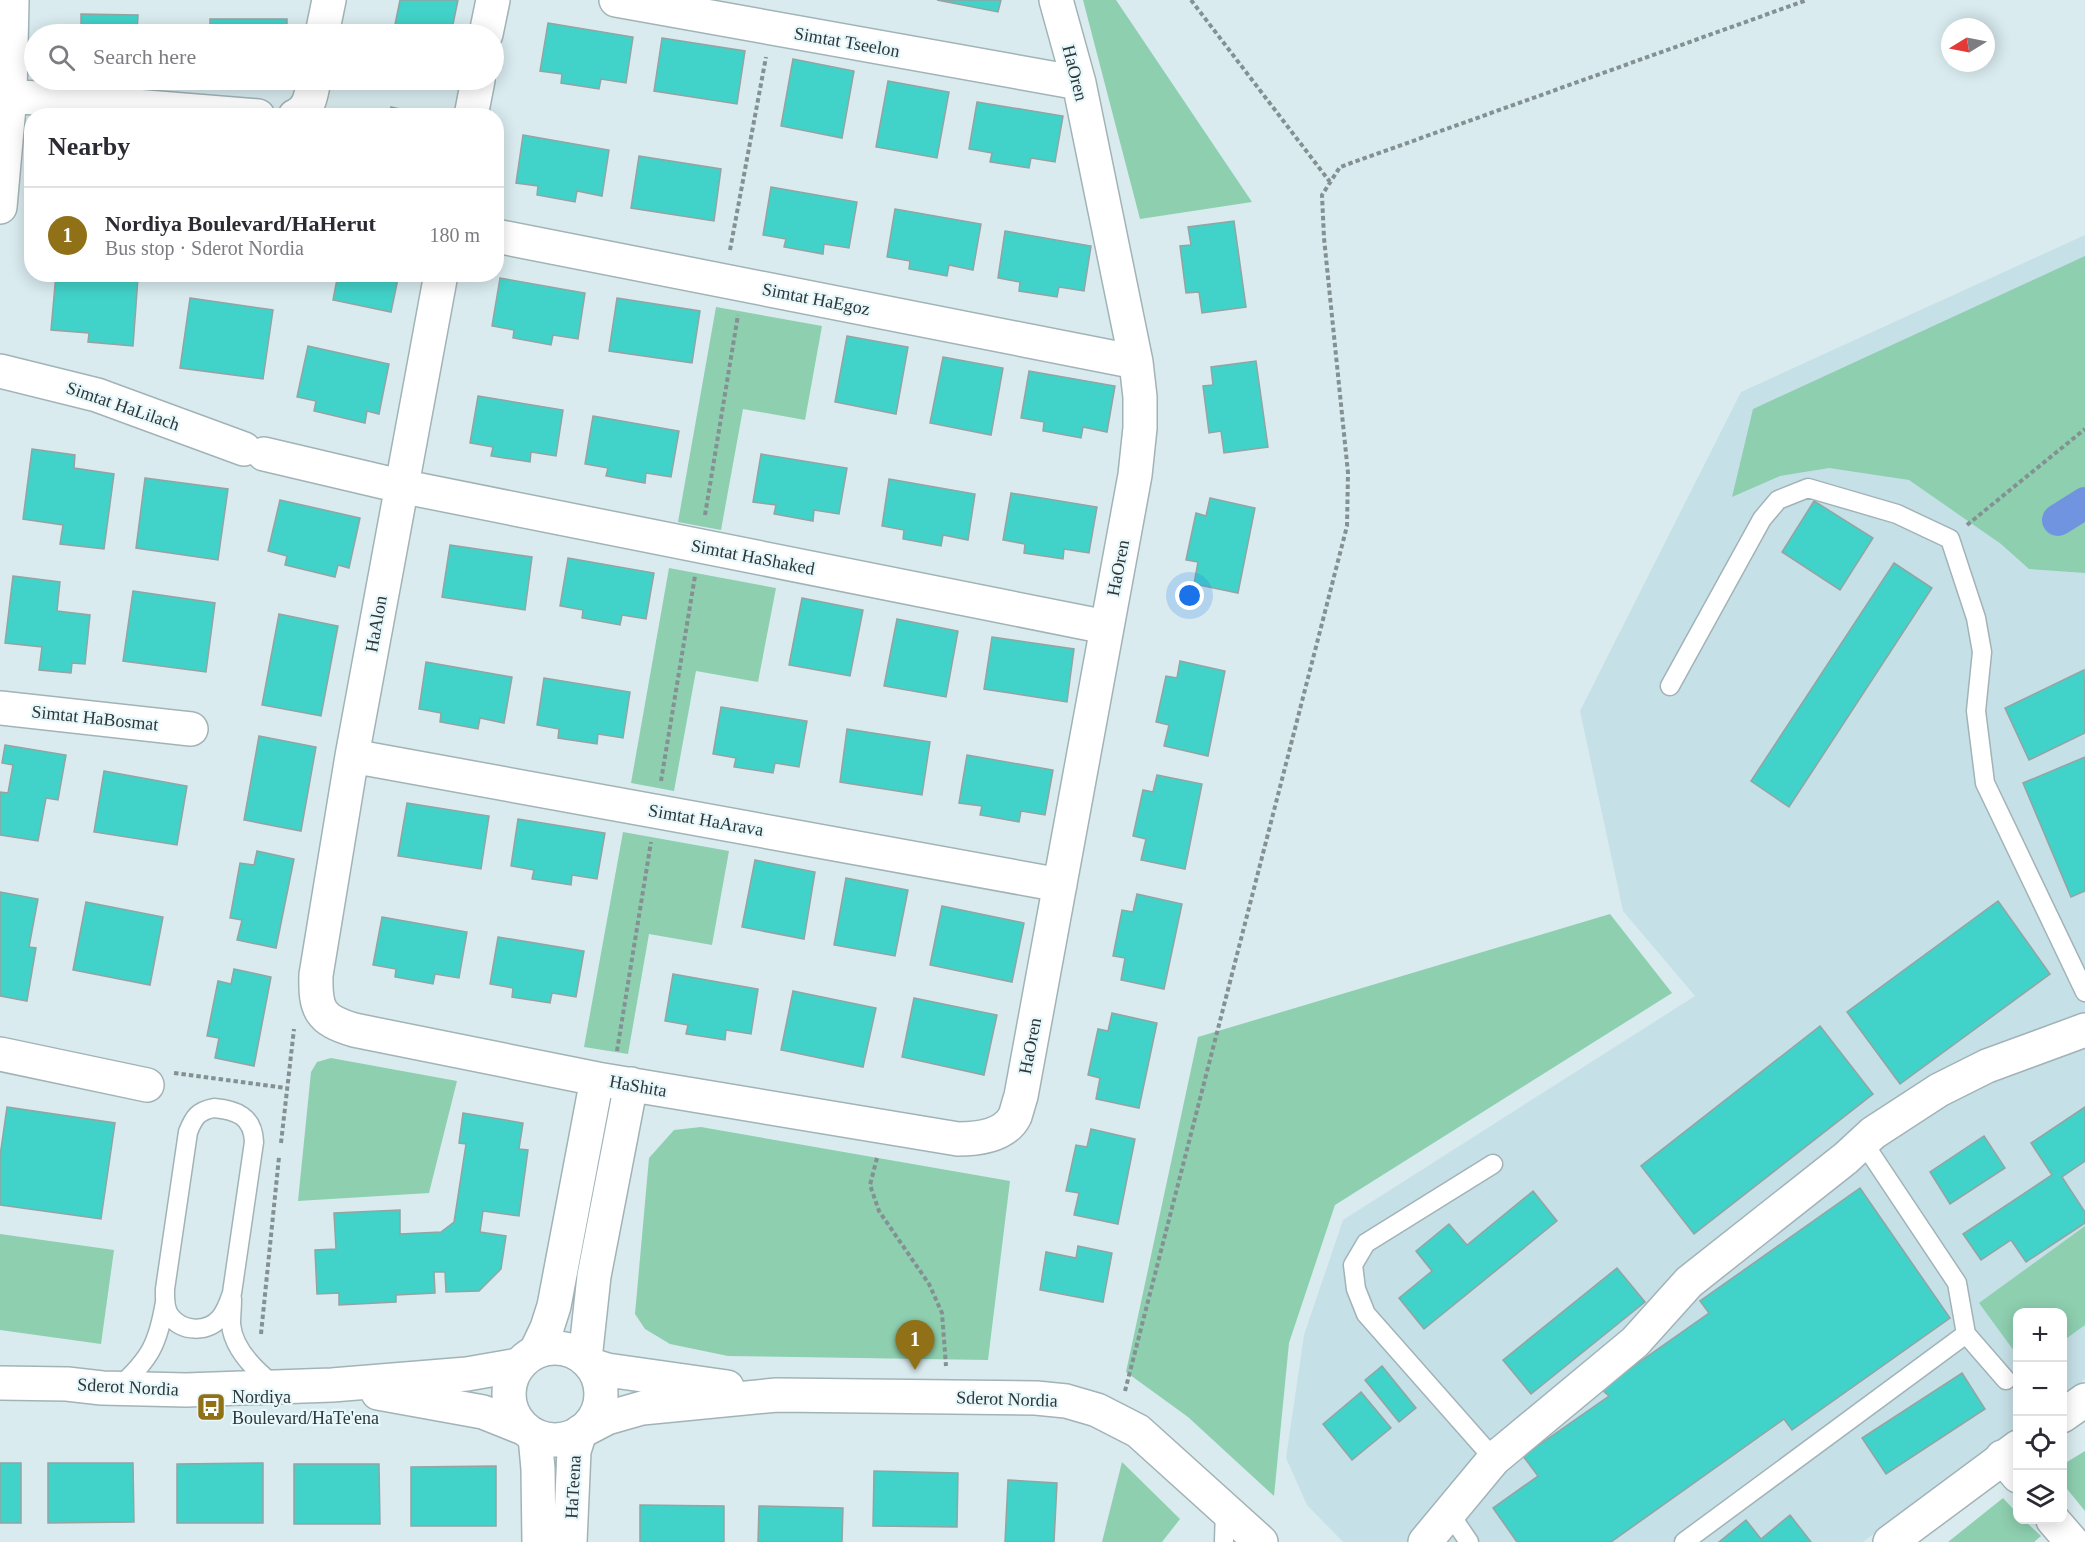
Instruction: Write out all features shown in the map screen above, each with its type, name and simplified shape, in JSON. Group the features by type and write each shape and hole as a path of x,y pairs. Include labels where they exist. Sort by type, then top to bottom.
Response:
{"street":[{"path":"0,207 10,96 12,0"},
{"path":"324,24 329,0"},
{"path":"488,24 493,0"},
{"name":"Simtat Tseelon","path":"616,0 1079,83"},
{"name":"HaOren","path":"999,1131 1014,1118 1021,1096 1106,627 1136,475 1139,445 1140,397 1136,362 1079,83 1056,0"},
{"path":"304,108 310,100 312,90"},
{"path":"473,108 476,90"},
{"path":"10,96 159,108"},
{"name":"Simtat HaEgoz","path":"504,238 1136,362"},
{"name":"HaAlon","path":"316,985 352,756 439,282"},
{"name":"Simtat HaLilach","path":"0,371 97,395 254,452 400,486"},
{"name":"Simtat HaShaked","path":"400,486 1106,627"},
{"name":"Simtat HaBosmat","path":"0,708 190,729"},
{"name":"Simtat HaArava","path":"352,756 1060,885"},
{"name":"HaShita","path":"316,985 321,1010 331,1023 354,1030 613,1081 958,1139 977,1139 999,1131"},
{"path":"1425,1542 1494,1459 1635,1341 1689,1282 1873,1133 1939,1090 1987,1065 2085,1030"},
{"path":"0,1054 147,1085"},
{"path":"527,1358 556,1347 570,1350 588,1362 598,1377 601,1390 597,1411 583,1431 574,1437 560,1440 547,1440 529,1432 515,1418 508,1393 511,1378 547,1328 613,1081"},
{"path":"588,1362 613,1081"},
{"name":"Sderot Nordia","path":"332,1385 467,1374 527,1358"},
{"name":"Sderot Nordia","path":"588,1362 607,1370 777,1395"},
{"name":"Sderot Nordia","path":"0,1368 67,1384"},
{"name":"Sderot Nordia","path":"0,1383 186,1390 266,1379 332,1385 483,1412 529,1432"},
{"name":"Sderot Nordia","path":"583,1431 607,1418 642,1408 777,1395 1036,1398 1066,1401 1097,1410 1138,1431 1262,1542"},
{"path":"2067,1413 2085,1400"},
{"name":"HaTeena","path":"570,1542 574,1451 583,1431"},
{"name":"HaTeena","path":"529,1432 538,1469 538,1542"},
{"path":"1890,1542 2012,1460"}],"lane":[{"path":"1670,686 1762,519 1778,500 1808,488 1898,514 1950,539 1976,618 1982,652 1976,711 1985,783 2085,992"},
{"path":"118,1388 138,1370 151,1352 161,1327 188,1131 200,1111 214,1108 230,1110 241,1115 249,1122 254,1132 232,1293 231,1325 236,1341 266,1379"},
{"path":"1863,1142 1957,1282 1966,1334 2006,1380"},
{"path":"1493,1164 1366,1243 1353,1265 1356,1289 1366,1314 1494,1459"},
{"path":"165,1302 170,1316 194,1330 207,1328 219,1320 232,1293"},
{"path":"1684,1542 1966,1334"},
{"path":"1224,1542 1225,1509"},
{"path":"1450,1514 1468,1542"}],"path":[{"path":"1191,0 1330,183"},
{"path":"1118,1419 1347,526 1348,473 1322,195 1340,167 1807,0"},
{"path":"613,1081 700,546 734,282 771,28"},
{"path":"1950,539 2085,429"},
{"path":"266,1379 286,1088 297,1009 316,985"},
{"path":"147,1085 162,1071 286,1088"},
{"path":"885,1127 870,1185 879,1211 929,1284 942,1313 948,1397"}],"shaded area":[{"path":"2085,235 2085,1379 2067,1393 2067,1308 2013,1308 2013,1432 1863,1542 1343,1542 1307,1505 1286,1458 1304,1335 1343,1220 1695,996 1623,911 1580,711 1741,392"}],"green space":[{"path":"1083,0 1116,0 1252,202 1140,219"},
{"path":"2085,256 2085,573 2029,569 2001,544 1909,480 1829,468 1780,476 1732,497 1753,409"},
{"path":"716,307 822,326 805,420 743,409 721,530 678,522"},
{"path":"669,568 776,588 758,682 696,671 674,791 631,783"},
{"path":"623,832 729,851 712,945 649,934 628,1054 584,1047"},
{"path":"1610,914 1672,993 1335,1205 1289,1343 1274,1496 1188,1417 1126,1372 1198,1037"},
{"path":"331,1058 457,1081 429,1193 298,1201 311,1072 317,1062"},
{"path":"701,1127 1010,1181 988,1360 728,1356 670,1344 645,1329 635,1314 649,1158 674,1130"},
{"path":"2085,1226 2085,1325 2067,1338 2067,1308 2013,1308 2013,1350 1979,1303"},
{"path":"0,1234 114,1250 101,1344 0,1330"},
{"path":"2085,1451 2085,1511 2067,1489 2067,1462"},
{"path":"1122,1462 1180,1519 1162,1542 1102,1542"},
{"path":"2003,1498 2013,1509 2013,1524 2028,1524 2041,1536 2034,1542 1948,1542"}],"building":[{"path":"400,0 458,0 453,24 395,24"},
{"path":"937,0 1001,0 998,12"},
{"path":"81,14 138,15 138,24 81,24"},
{"path":"210,19 287,19 287,24 210,24"},
{"path":"548,23 633,37 626,83 601,79 599,89 561,83 562,74 540,71"},
{"path":"662,38 745,51 737,104 654,91"},
{"path":"793,59 854,71 842,138 781,126"},
{"path":"888,81 949,92 937,158 876,147"},
{"path":"977,102 1063,116 1055,162 1031,158 1029,168 990,162 992,153 969,149"},
{"path":"523,135 609,150 602,196 577,191 575,202 537,195 538,186 516,183"},
{"path":"639,156 721,169 714,221 631,208"},
{"path":"771,187 857,202 849,248 824,244 823,254 784,247 786,239 763,235"},
{"path":"895,209 981,224 973,270 949,265 947,276 909,269 910,261 887,257"},
{"path":"1234,221 1246,307 1202,313 1199,292 1186,293 1180,246 1191,245 1188,227"},
{"path":"1005,231 1091,246 1084,291 1059,287 1057,297 1019,291 1020,282 998,278"},
{"path":"504,279 585,293 578,339 553,335 551,345 513,338 514,330 492,326 499,282 504,282"},
{"path":"55,282 138,282 133,346 88,342 89,333 51,330"},
{"path":"336,282 397,282 391,312 333,300"},
{"path":"190,298 273,310 263,379 180,368"},
{"path":"617,298 700,311 692,363 609,351"},
{"path":"847,336 908,347 896,414 835,402"},
{"path":"308,346 389,364 379,414 367,411 365,423 314,411 316,401 297,397"},
{"path":"943,357 1003,368 991,435 930,423"},
{"path":"1256,361 1268,447 1224,453 1221,431 1209,433 1203,386 1213,385 1211,367"},
{"path":"1029,371 1115,386 1107,432 1083,427 1081,438 1043,431 1044,422 1021,418"},
{"path":"478,396 563,410 556,456 531,452 530,462 491,456 493,447 470,443"},
{"path":"593,416 679,431 671,477 646,473 645,483 606,476 608,468 585,464"},
{"path":"32,449 75,455 74,468 114,474 104,549 60,544 63,525 23,519"},
{"path":"761,454 847,468 839,514 814,510 813,521 774,514 776,505 753,502"},
{"path":"145,478 228,489 218,560 136,548"},
{"path":"889,479 975,494 968,540 943,535 941,546 903,539 904,530 882,526"},
{"path":"1011,493 1097,507 1089,553 1064,549 1063,559 1024,553 1025,544 1003,540"},
{"path":"1210,498 1255,508 1238,593 1194,584 1198,562 1186,560 1196,513 1206,516"},
{"path":"280,500 360,518 349,568 338,565 335,577 285,565 287,556 268,551"},
{"path":"1814,501 1873,538 1840,590 1782,552"},
{"path":"450,545 532,557 525,610 442,597"},
{"path":"568,558 654,573 646,619 622,615 620,625 582,618 583,610 560,606"},
{"path":"1894,563 1932,588 1789,807 1751,781"},
{"path":"13,576 60,582 57,611 90,615 85,664 72,663 71,673 39,670 42,647 5,643"},
{"path":"133,591 215,603 206,672 123,661"},
{"path":"802,598 863,610 850,676 789,665"},
{"path":"279,614 338,626 321,716 262,705"},
{"path":"897,619 958,631 946,697 884,686"},
{"path":"992,637 1074,649 1067,702 984,689"},
{"path":"1180,661 1225,671 1208,756 1164,746 1169,725 1156,722 1166,676 1177,678"},
{"path":"426,662 512,677 504,723 480,718 478,729 440,722 441,713 419,709"},
{"path":"2084,670 2085,733 2029,760 2005,708"},
{"path":"544,678 630,692 623,738 598,734 597,744 558,738 559,729 537,725"},
{"path":"721,707 807,721 799,767 775,763 773,773 734,767 736,758 713,754"},
{"path":"847,729 930,742 922,795 840,782"},
{"path":"259,736 316,747 301,831 244,820"},
{"path":"5,745 66,755 58,800 46,798 38,841 0,835 0,792 8,793 13,765 2,763"},
{"path":"967,755 1053,770 1045,815 1021,811 1019,822 980,815 982,806 959,803"},
{"path":"2085,757 2085,891 2071,897 2023,783"},
{"path":"104,771 187,786 177,845 94,832"},
{"path":"1157,775 1202,784 1185,869 1141,860 1146,839 1133,836 1143,790 1153,792"},
{"path":"407,803 489,816 481,869 398,856"},
{"path":"518,819 605,833 597,879 572,875 571,885 532,879 534,870 511,866"},
{"path":"257,851 294,859 276,948 237,940 242,920 230,918 240,863 254,865"},
{"path":"755,860 815,872 804,939 742,927"},
{"path":"846,878 908,890 895,956 834,945"},
{"path":"0,892 38,899 29,947 36,948 27,1001 0,996"},
{"path":"1137,894 1182,904 1164,989 1121,980 1125,958 1113,956 1122,910 1133,912"},
{"path":"1998,901 2050,974 1900,1084 1847,1012"},
{"path":"86,902 163,917 150,985 73,970"},
{"path":"942,906 1024,923 1012,982 930,965"},
{"path":"382,917 467,932 459,978 435,974 433,984 395,977 396,969 373,965"},
{"path":"498,937 584,951 576,997 552,993 550,1003 512,997 513,988 490,984"},
{"path":"234,969 271,977 254,1066 215,1058 219,1038 207,1036 218,981 231,984"},
{"path":"673,974 758,989 751,1034 726,1030 725,1040 686,1034 688,1025 665,1021"},
{"path":"793,991 876,1008 863,1067 781,1050"},
{"path":"914,998 997,1015 984,1075 902,1057"},
{"path":"1112,1013 1157,1023 1139,1108 1096,1099 1100,1078 1088,1075 1098,1029 1108,1031"},
{"path":"1820,1026 1873,1094 1694,1234 1641,1166"},
{"path":"7,1107 115,1123 101,1219 0,1205 0,1156"},
{"path":"2085,1107 2085,1161 2062,1177 2085,1212 2085,1223 2026,1262 2011,1240 1981,1260 1963,1234 2052,1175 2031,1143"},
{"path":"463,1113 523,1123 519,1149 528,1150 519,1216 483,1211 480,1232 506,1236 501,1269 479,1291 446,1292 445,1272 434,1272 435,1293 396,1295 396,1302 339,1305 339,1293 317,1294 315,1250 336,1249 334,1213 400,1210 400,1234 441,1232 454,1222 466,1144 459,1143"},
{"path":"1091,1129 1135,1139 1118,1224 1074,1215 1079,1193 1066,1191 1076,1145 1087,1147"},
{"path":"1984,1136 2005,1168 1950,1204 1930,1172"},
{"path":"1860,1188 1950,1318 1792,1430 1784,1419 1611,1542 1517,1542 1493,1508 1538,1476 1523,1456 1609,1396 1601,1389 1709,1313 1700,1301"},
{"path":"1533,1191 1557,1221 1424,1329 1399,1298 1432,1271 1416,1251 1449,1224 1467,1245"},
{"path":"1078,1246 1112,1253 1103,1302 1040,1290 1046,1252 1076,1258"},
{"path":"1617,1268 1645,1302 1531,1394 1503,1360"},
{"path":"1382,1366 1416,1408 1399,1422 1365,1380"},
{"path":"1962,1373 1985,1409 1886,1474 1862,1438"},
{"path":"1361,1392 1391,1428 1352,1460 1323,1424"},
{"path":"0,1463 21,1463 21,1523 0,1523"},
{"path":"48,1463 133,1463 134,1522 48,1523"},
{"path":"263,1463 263,1523 177,1523 177,1464"},
{"path":"294,1464 379,1464 380,1524 294,1524"},
{"path":"496,1466 496,1526 411,1526 411,1467"},
{"path":"874,1471 958,1473 957,1527 873,1526"},
{"path":"1008,1480 1057,1483 1054,1542 1005,1542"},
{"path":"640,1505 724,1506 724,1542 640,1542"},
{"path":"759,1506 843,1508 842,1542 758,1542"},
{"path":"1790,1515 1811,1542 1719,1542 1746,1520 1761,1539"}],"waterway":[{"path":"2058,520 2085,503"}],"place":[{"name":"Nordiya Boulevard/HaHerut","path":"915,1370"},
{"name":"Nordiya Boulevard/HaTe'ena","path":"211,1407"}]}
